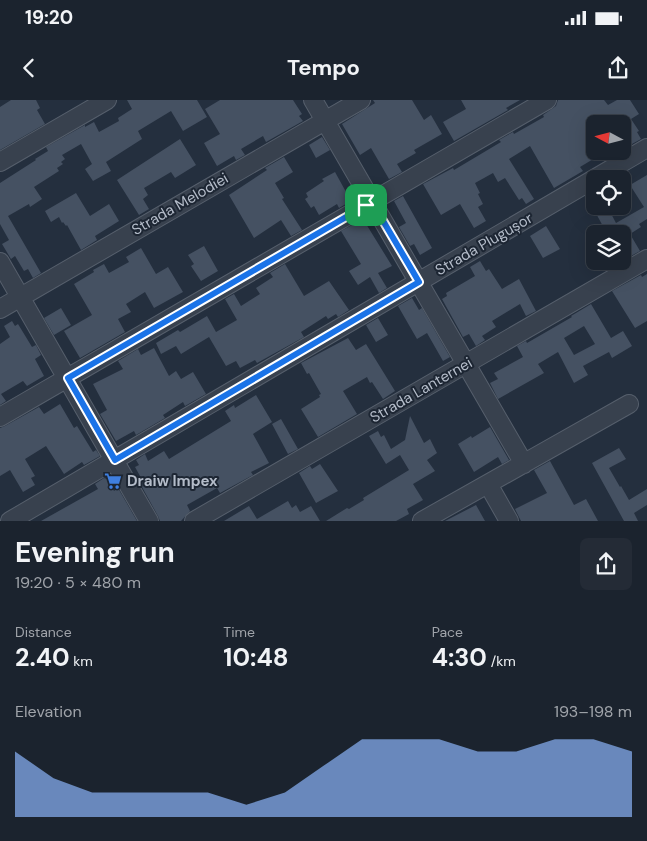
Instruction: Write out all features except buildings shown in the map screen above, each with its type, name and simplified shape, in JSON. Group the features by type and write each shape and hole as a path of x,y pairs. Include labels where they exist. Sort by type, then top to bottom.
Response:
{"street":[{"path":"0,162 107,100"},
{"path":"313,100 524,464"},
{"name":"Strada Melodiei","path":"0,309 361,100"},
{"path":"0,417 547,100"},
{"name":"Strada Plugușor","path":"10,521 647,148"},
{"name":"Strada Lanternei","path":"194,521 647,259"},
{"path":"0,262 149,521"},
{"path":"422,521 629,404"},
{"path":"488,484 509,521"}],"place":[{"name":"Draiw Impex","path":"113,481"}],"route":[{"path":"372,202 419,282 115,460 68,378 366,205 372,202"}]}
